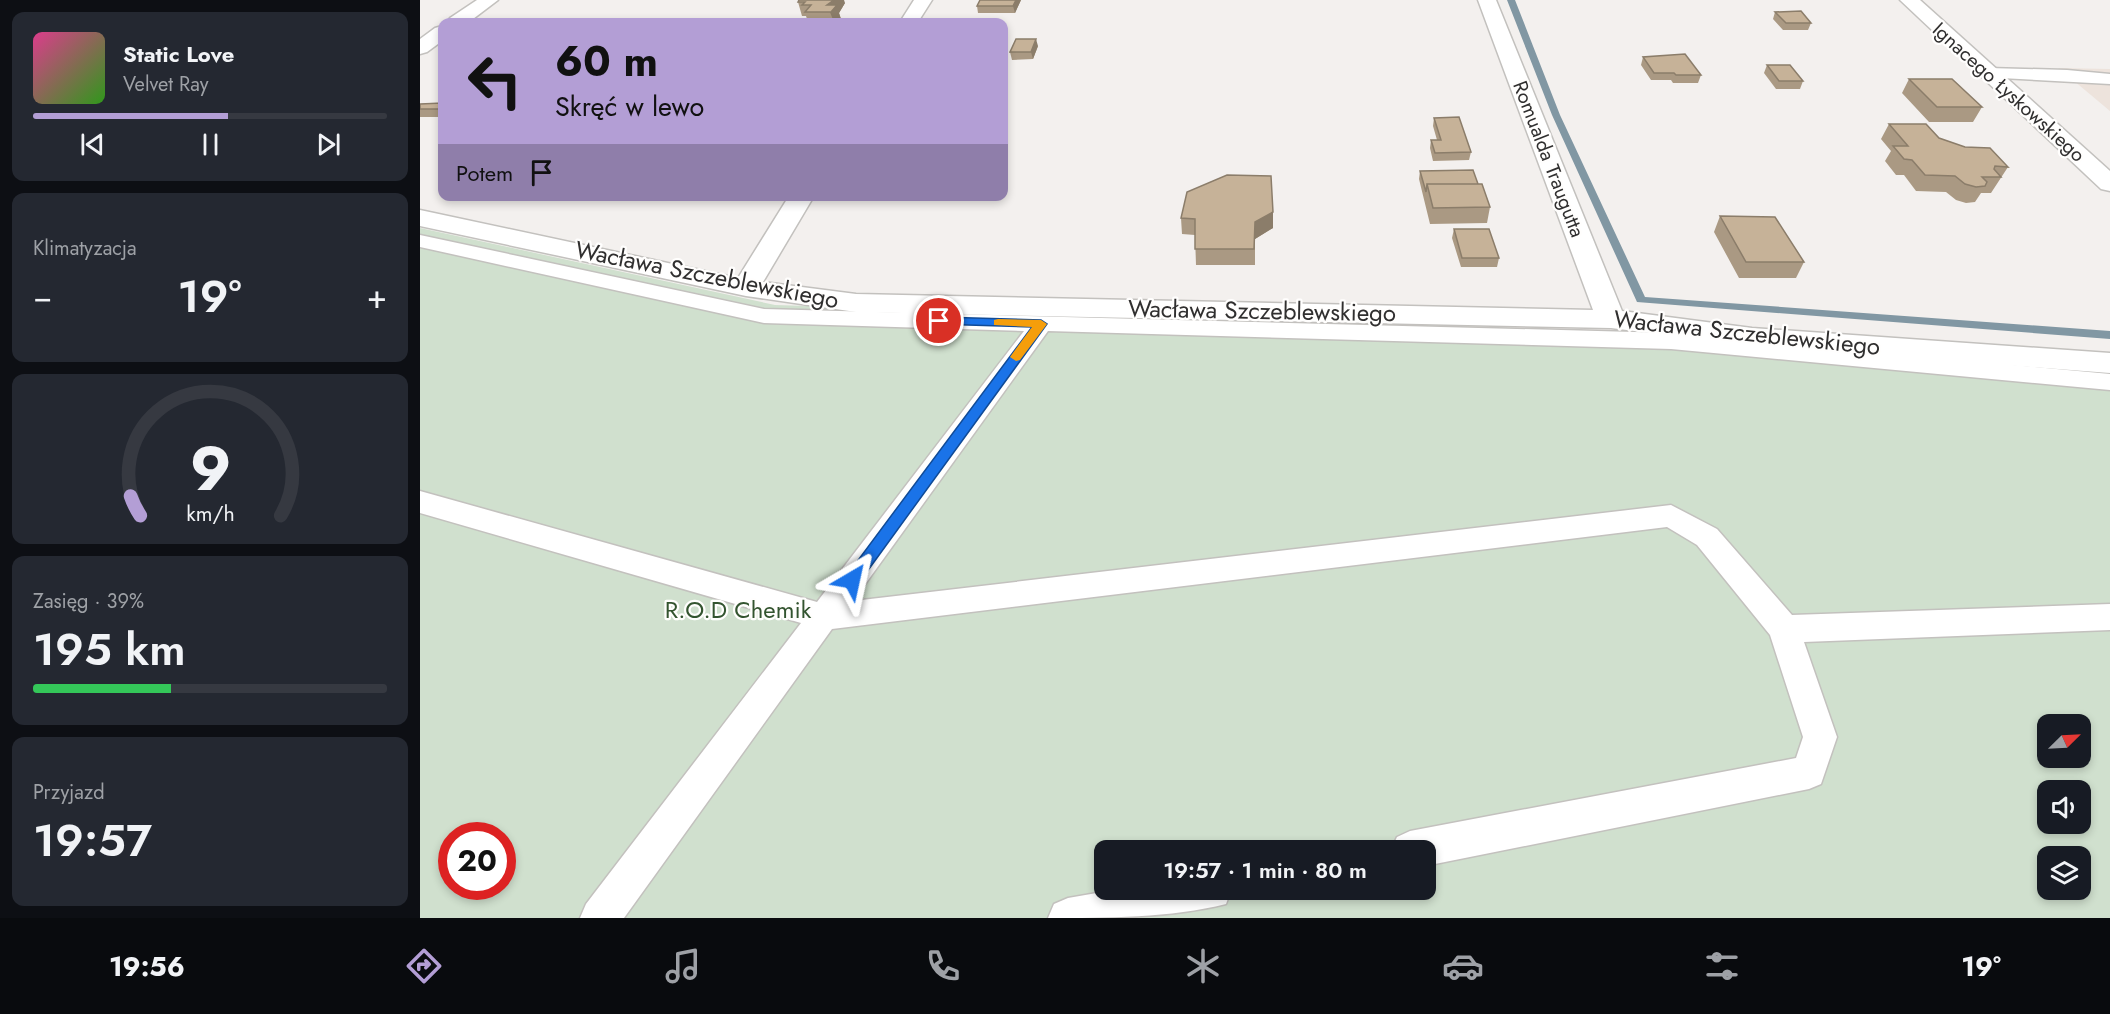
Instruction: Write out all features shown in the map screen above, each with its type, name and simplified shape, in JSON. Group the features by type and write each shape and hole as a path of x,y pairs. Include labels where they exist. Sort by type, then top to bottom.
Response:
{"street":[{"path":"463,18 489,0"},
{"path":"912,18 923,0"},
{"name":"Romualda Traugutta","path":"1487,0 1611,319"},
{"name":"Ignacego Łyskowskiego","path":"1909,0 2110,184"},
{"path":"420,48 438,35"},
{"path":"746,288 799,201"},
{"name":"Wacława Szczeblewskiego","path":"420,218 746,288 856,303 1611,319 1752,337 2110,363"}],"lane":[{"path":"1988,73 2067,75 2110,79"},
{"path":"420,241 764,316 1671,341 2110,382"},
{"path":"600,918 1041,324"},
{"path":"420,502 825,616 1671,516 1707,537 1784,629 1821,737 1809,772 1436,845"},
{"path":"1784,629 2110,617"},
{"path":"1068,918 1161,900"}],"shaded area":[{"path":"2058,68 2110,69 2110,111 2067,75"}],"green space":[{"name":"R.O.D Chemik","path":"420,228 775,305 1616,331 2110,376 2110,918 420,918"}],"building":[{"path":"799,0 834,0 827,5 837,5 831,12 805,12 811,5 802,5 805,2 798,2"},
{"path":"980,0 1016,0 1013,6 977,6"},
{"path":"1801,11 1811,23 1786,23 1775,12"},
{"path":"1016,39 1036,39 1031,52 1010,52"},
{"path":"1685,54 1701,75 1654,73 1643,57"},
{"path":"1767,65 1790,65 1803,81 1779,81"},
{"path":"1909,79 1952,79 1982,107 1937,107"},
{"path":"438,103 438,109 420,109 420,104"},
{"path":"1459,117 1471,152 1435,153 1431,140 1441,140 1434,118"},
{"path":"1889,124 1926,124 1939,138 1965,147 1990,148 2008,167 1995,166 1994,169 2001,177 1982,177 1987,182 1985,186 1976,187 1965,184 1955,176 1925,175 1912,160 1904,159 1893,146 1908,146"},
{"path":"1473,170 1478,184 1427,184 1426,192 1420,171"},
{"path":"1227,175 1271,176 1273,212 1255,222 1254,249 1195,249 1195,219 1181,218 1187,192"},
{"path":"1427,184 1482,184 1490,207 1433,208"},
{"path":"1720,216 1775,217 1804,262 1746,262"},
{"path":"1454,229 1489,229 1499,258 1462,258"}],"waterway":[{"path":"1511,0 1556,115 1641,300 2110,335"}],"slow traffic":[{"path":"998,323 1041,324 1016,357"}],"route":[{"path":"852,580 1041,324 939,321"}]}
